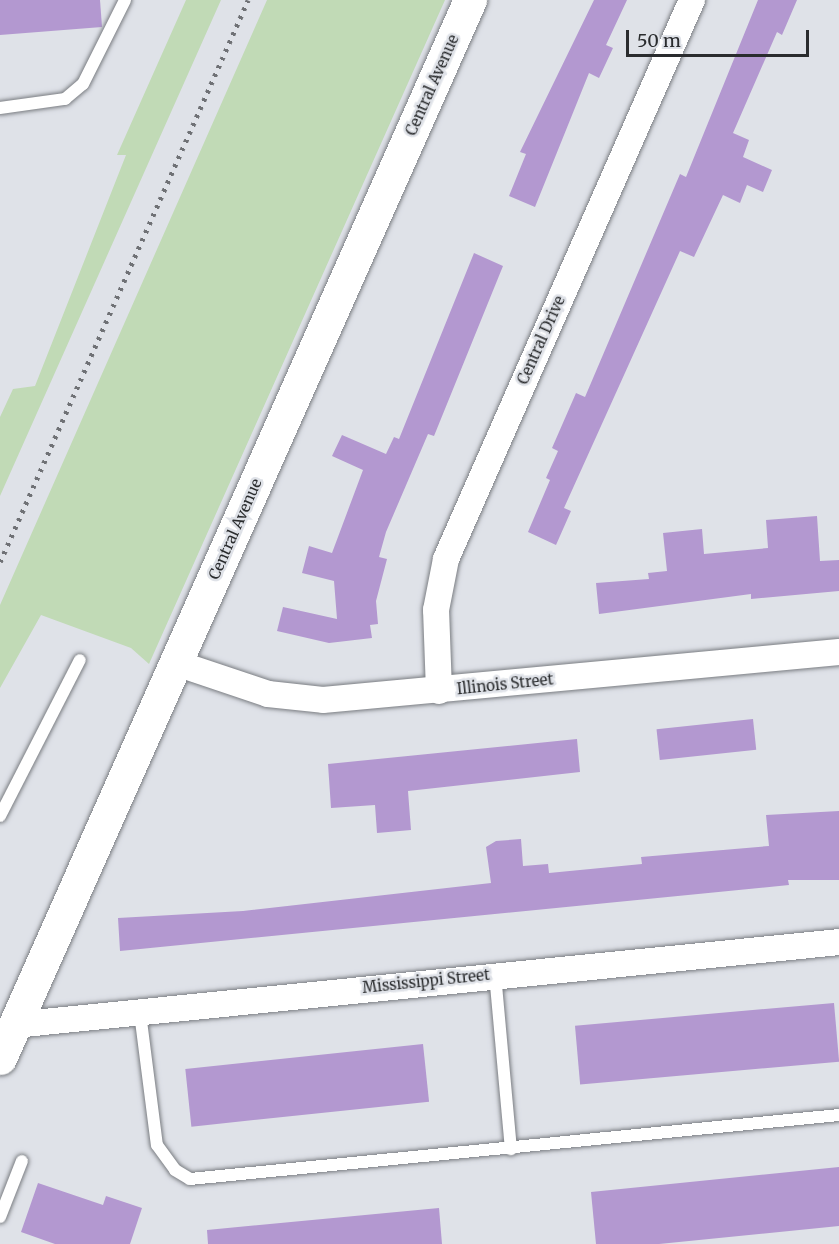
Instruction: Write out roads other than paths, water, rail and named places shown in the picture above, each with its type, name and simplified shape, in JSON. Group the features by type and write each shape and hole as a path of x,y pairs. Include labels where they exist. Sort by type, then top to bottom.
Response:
{"main road":[{"name":"Central Avenue","path":"0,1058 470,0"}],"street":[{"name":"Central Drive","path":"439,691 436,610 446,559 692,0"},
{"name":"Illinois Street","path":"176,663 295,699 439,691 839,652"},
{"name":"Mississippi Street","path":"14,1025 495,974 839,942"}],"lane":[{"path":"0,108 65,99 82,84 125,0"},
{"path":"0,816 80,660"},
{"path":"495,974 511,1149"},
{"path":"140,1012 157,1145 175,1170 190,1179 839,1115"},
{"path":"0,1217 22,1161"}],"railway":[{"path":"0,562 248,0"}]}
